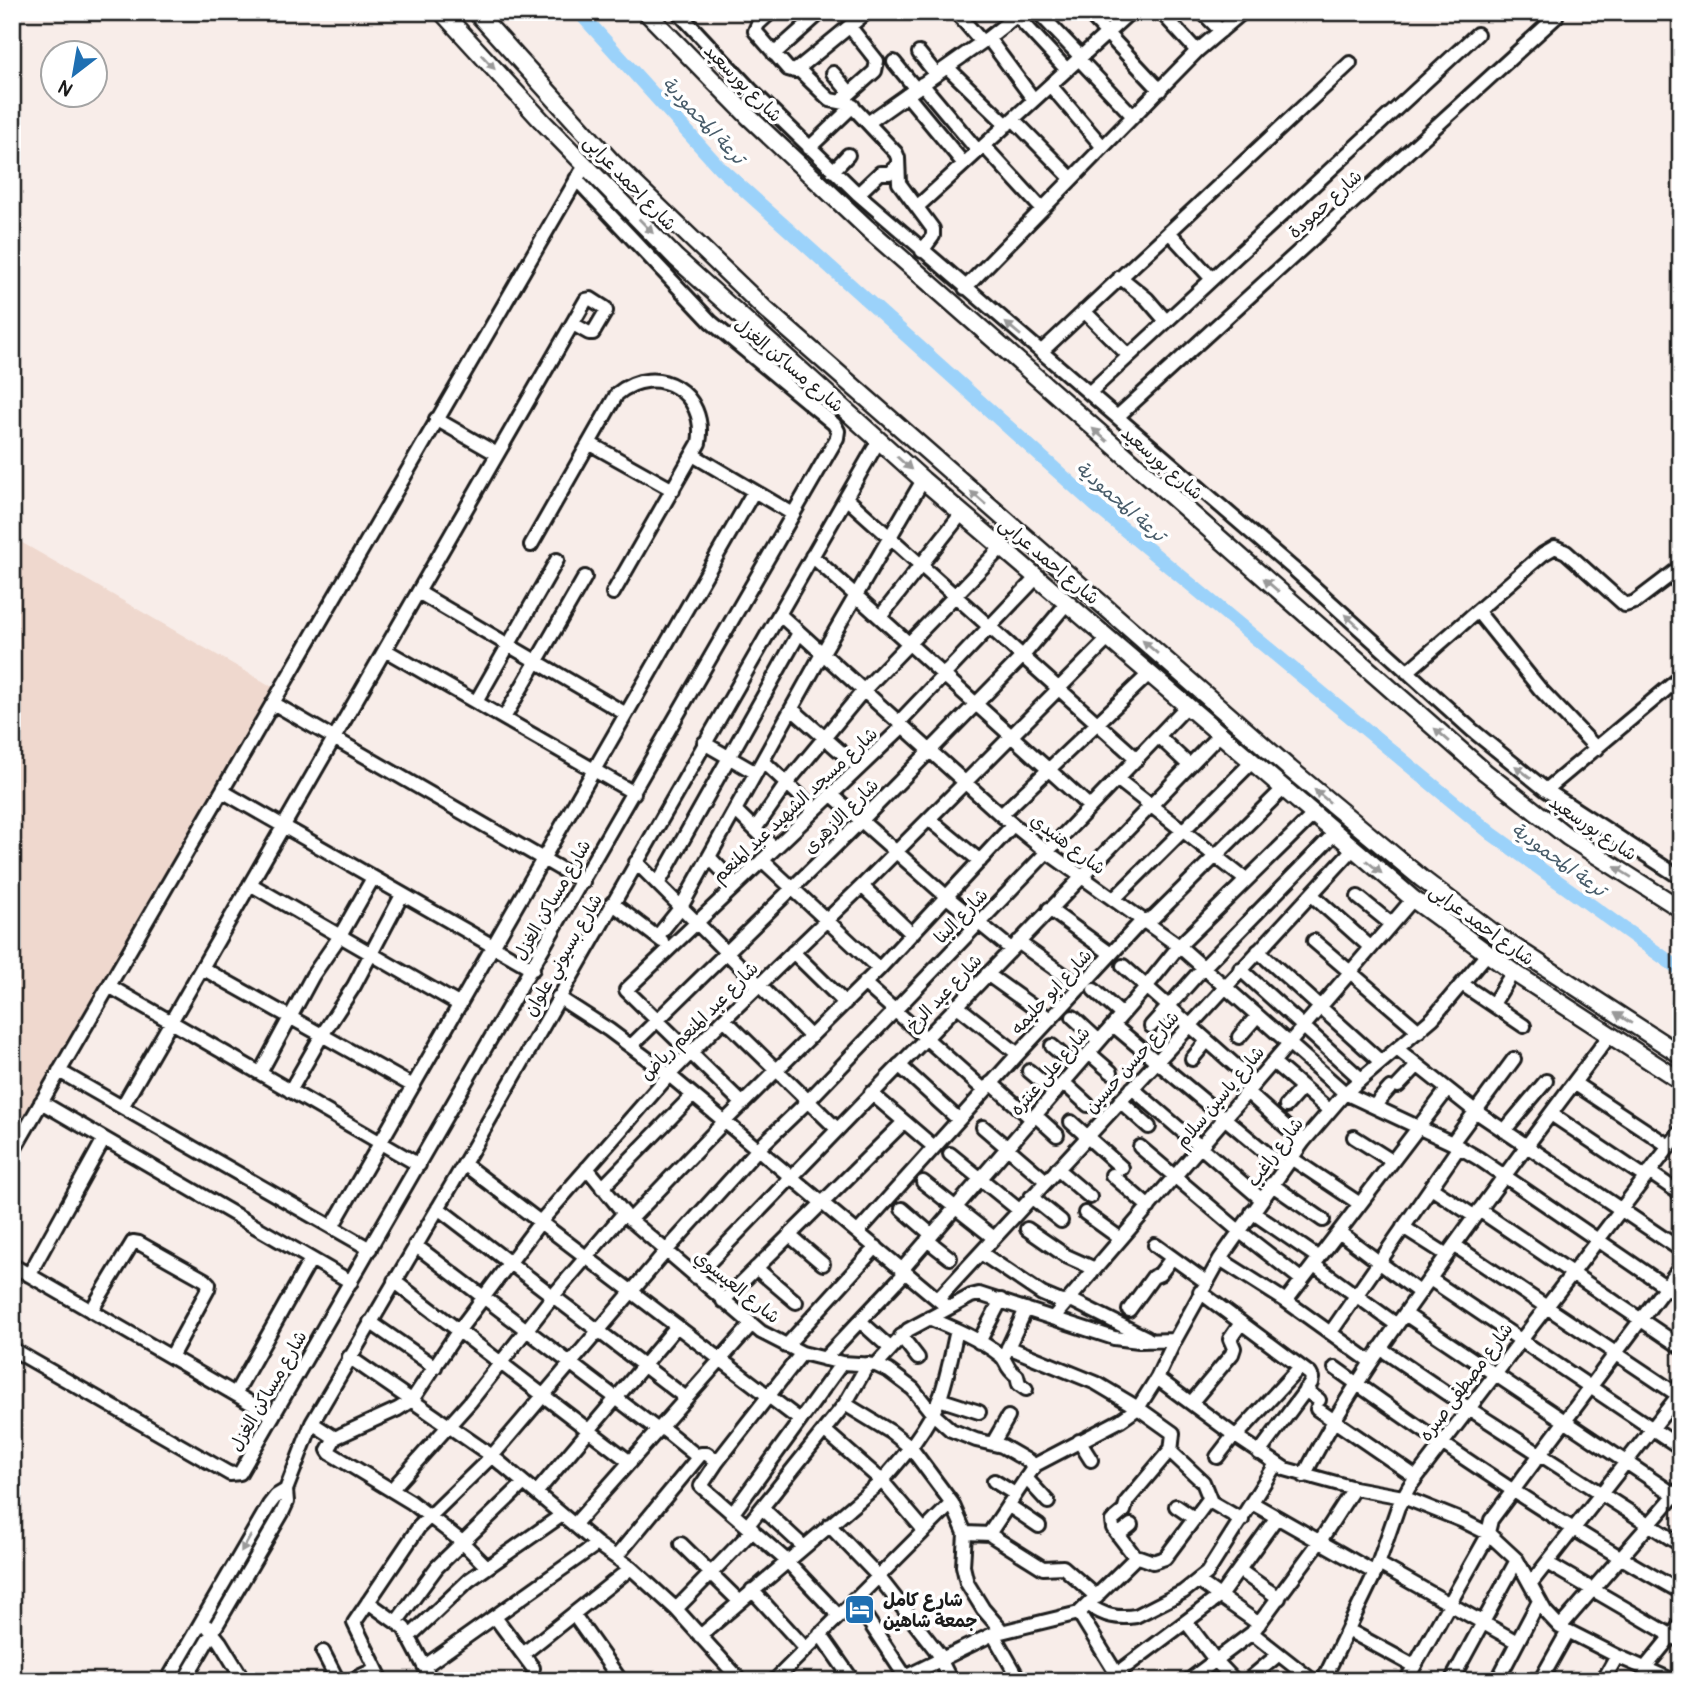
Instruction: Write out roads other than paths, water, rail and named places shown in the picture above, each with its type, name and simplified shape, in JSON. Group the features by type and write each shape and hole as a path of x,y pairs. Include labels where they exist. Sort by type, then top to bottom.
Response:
{"main road":[{"name":"شارع احمد عرابى","path":"442,12 695,275 923,480 1413,899 1486,954 1681,1081"},
{"name":"شارع احمد عرابى","path":"476,12 612,162 757,302 1258,742 1459,908 1539,965 1681,1055"},
{"name":"شارع بورسعيد","path":"646,12 748,116 877,238 1485,772 1569,837 1681,909"}],"street":[{"name":"شارع بورسعيد","path":"678,12 832,171 1296,571 1472,730 1546,790 1681,878"},
{"path":"774,54 821,12"},
{"path":"762,15 756,27 757,35 791,71 799,69 866,12"},
{"path":"956,12 985,40 1034,100"},
{"path":"1038,12 1133,116"},
{"path":"1087,12 1160,90"},
{"path":"917,207 1130,12"},
{"path":"1161,12 1198,51"},
{"path":"1202,12 1221,31"},
{"path":"965,288 1102,146 1198,51 1243,12"},
{"path":"869,122 985,40 1017,13 1067,70"},
{"name":"شارع حمودة","path":"1117,417 1556,17"},
{"path":"809,148 875,71 878,63 849,27"},
{"path":"1089,393 1477,34"},
{"path":"919,53 1010,122 1070,178"},
{"path":"894,62 964,164"},
{"path":"1041,352 1350,63"},
{"path":"799,69 830,100 848,100"},
{"path":"833,73 848,100 896,153 900,183 934,233 922,251"},
{"path":"1050,85 1102,146"},
{"path":"915,89 981,148 1041,208"},
{"path":"832,171 848,155"},
{"path":"12,1153 586,164"},
{"path":"858,194 880,173 888,173 898,165"},
{"name":"شارع مساكن الغزل","path":"12,1349 233,1475 242,1470 837,438 837,427 711,322 576,179"},
{"path":"1169,232 1212,279"},
{"path":"1120,277 1147,299 1166,321"},
{"path":"1084,311 1129,356"},
{"path":"122,1107 573,324"},
{"path":"531,545 617,394 627,386 652,379 676,387 687,395 700,417 699,443 613,593"},
{"path":"436,419 497,454"},
{"name":"شارع بسيوني علوان","path":"188,1678 282,1513 286,1490 312,1423 464,1164 878,440"},
{"path":"589,443 673,490"},
{"path":"693,455 793,514"},
{"path":"657,937 681,907 923,480"},
{"path":"332,1227 754,491"},
{"path":"846,498 1136,759"},
{"path":"880,617 962,513"},
{"path":"755,829 787,783 863,691 1002,547"},
{"path":"1407,671 1543,554 1555,547 1566,552 1625,605 1635,602 1681,567"},
{"path":"813,556 1090,807"},
{"path":"476,702 556,560"},
{"path":"504,718 585,577"},
{"name":"شارع مسجد الشهيد عبد المنعم","path":"657,1021 626,991 899,730 902,719 1037,577"},
{"path":"418,593 626,714"},
{"name":"شارع الازهرى","path":"631,1046 861,821 1022,657 1068,603"},
{"path":"1478,612 1540,689 1597,749"},
{"name":"شارع هنيدي","path":"779,614 1001,815 1046,852 1179,946 1345,1093 1455,1145 1505,1175 1681,1297"},
{"path":"658,884 799,633"},
{"name":"شارع عبد المنعم رياض","path":"335,1438 398,1409 411,1400 459,1330 541,1221 669,1075 1110,638"},
{"path":"385,650 634,793"},
{"path":"1001,815 1150,673"},
{"path":"1546,790 1681,677"},
{"path":"273,703 583,882"},
{"name":"شارع البنا","path":"379,1675 355,1628 355,1621 410,1539 492,1456 666,1251 758,1149 808,1101 1188,706"},
{"path":"792,709 859,768"},
{"name":"شارع عيد الرخ","path":"695,1277 1220,734"},
{"path":"1158,737 1189,765"},
{"path":"704,743 756,773"},
{"path":"763,761 815,810"},
{"path":"1114,899 1252,762"},
{"path":"1117,779 1245,880"},
{"name":"شارع ابو حليمه","path":"858,1232 1018,1054 1050,1020 1087,988 1111,954 1139,924 1154,917 1283,789"},
{"path":"222,791 533,969"},
{"path":"831,794 979,923 1087,988 1122,1015"},
{"path":"736,810 774,848"},
{"name":"شارع على عنتره","path":"824,1359 905,1271 906,1265 1179,946 1313,815"},
{"path":"929,819 980,861"},
{"path":"392,1489 501,1363 586,1256 811,1038 1013,825"},
{"path":"1150,1026 1335,834"},
{"name":"شارع حسن حسين","path":"943,1304 981,1253 1019,1210 1353,849"},
{"path":"709,856 736,884"},
{"path":"762,860 879,969"},
{"path":"636,862 811,1038"},
{"path":"260,1073 313,975 340,936 373,878"},
{"path":"250,884 460,1005"},
{"path":"862,886 912,934"},
{"path":"290,1091 354,986 402,895"},
{"path":"1312,895 1370,947"},
{"path":"1358,897 1390,923"},
{"name":"شارع ياسين سلام","path":"1053,1318 1413,899"},
{"path":"612,903 670,947"},
{"path":"1049,909 1111,954"},
{"path":"1314,941 1419,1031"},
{"path":"1258,951 1381,1062"},
{"path":"793,952 845,1003"},
{"name":"شارع راغب","path":"1138,1408 1203,1287 1287,1162 1345,1093 1419,1031 1486,954"},
{"path":"1123,966 1207,1041 1303,1142"},
{"path":"202,968 412,1086"},
{"path":"1240,969 1361,1079"},
{"path":"1493,1004 1514,972"},
{"path":"987,974 1050,1020"},
{"path":"864,983 925,1037 988,1087 1057,1135"},
{"path":"1462,984 1524,1026"},
{"path":"109,986 419,1165"},
{"path":"558,997 669,1075 943,1304"},
{"path":"956,1005 1018,1054"},
{"path":"1239,1037 1257,1016"},
{"path":"1073,1017 1099,1041"},
{"path":"724,1018 837,1129"},
{"path":"657,1021 743,1104"},
{"path":"1113,1025 1225,1119 1287,1162 1360,1204"},
{"path":"1304,1476 1334,1421 1380,1348 1476,1213 1610,1035"},
{"path":"1192,1059 1207,1041"},
{"path":"1052,1046 1076,1067"},
{"path":"1396,1049 1475,1111 1681,1250"},
{"path":"1089,1053 1111,1072"},
{"path":"1331,1332 1431,1188 1475,1111 1514,1059"},
{"path":"1273,1062 1329,1110"},
{"path":"899,1065 958,1119"},
{"path":"1374,1106 1417,1066"},
{"path":"59,1071 370,1249"},
{"path":"1029,1071 1087,1105"},
{"path":"1504,1131 1546,1081"},
{"path":"1574,1083 1669,1146"},
{"path":"1132,1088 1261,1199"},
{"path":"1286,1106 1302,1088"},
{"path":"1286,1301 1447,1090"},
{"path":"871,1093 934,1147"},
{"path":"603,1188 693,1095"},
{"path":"1120,1101 1149,1126"},
{"path":"41,1102 351,1282"},
{"path":"1550,1114 1681,1194"},
{"path":"723,1301 904,1122"},
{"path":"1071,1122 1087,1136 1149,1207"},
{"path":"982,1127 1046,1181"},
{"name":"شارع مصطفى صبره","path":"1323,1681 1377,1569 1403,1497 1416,1477 1681,1131"},
{"path":"1354,1137 1392,1161"},
{"path":"29,1275 104,1139"},
{"path":"1140,1147 1239,1231 1302,1280"},
{"path":"950,1154 1019,1210"},
{"path":"464,1164 800,1420"},
{"name":"شارع العيسوي","path":"587,1168 627,1217 751,1325 802,1353 842,1363 872,1365 902,1379 941,1422 963,1436 1007,1448 1035,1465"},
{"path":"1057,1169 1090,1197"},
{"path":"923,1182 994,1238"},
{"path":"1271,1184 1323,1220"},
{"path":"1431,1188 1571,1273 1681,1347"},
{"path":"1031,1197 1061,1221"},
{"path":"438,1208 686,1398"},
{"path":"902,1209 950,1258"},
{"path":"1252,1212 1396,1325"},
{"path":"1085,1213 1121,1239"},
{"path":"1403,1227 1450,1250 1546,1306 1680,1395 1531,1583"},
{"path":"1027,1229 1066,1256 1095,1269"},
{"path":"1339,1232 1420,1293"},
{"path":"789,1235 823,1264"},
{"path":"91,1311 133,1242 205,1280 209,1284 208,1289 172,1357"},
{"path":"415,1245 615,1398 698,1457"},
{"path":"1155,1245 1241,1323 1305,1371 1312,1381 1259,1453"},
{"path":"786,1346 876,1247"},
{"path":"981,1253 1042,1294 1060,1302 1075,1302 1154,1340"},
{"path":"1129,1310 1172,1258"},
{"path":"234,1394 311,1259"},
{"path":"1220,1259 1286,1301 1371,1362"},
{"path":"12,1265 273,1416"},
{"path":"1405,1681 1489,1534 1491,1520 1681,1266"},
{"path":"756,1268 796,1302"},
{"path":"1430,1279 1681,1448"},
{"path":"394,1281 630,1462"},
{"path":"676,1609 750,1528 762,1508 845,1404 872,1365 901,1336 929,1318 943,1304 975,1295 987,1295 1114,1338 1175,1340"},
{"path":"979,1342 1001,1300"},
{"path":"1026,1309 1006,1352 1006,1368 1017,1376 1018,1383 1026,1389"},
{"path":"1405,1314 1625,1463 1679,1494 1592,1590 1563,1630 1541,1681"},
{"path":"929,1318 979,1342 1096,1382 1173,1433 1170,1450 1127,1502 1124,1511 1112,1521 1112,1526 1136,1558 1153,1562 1165,1558 1209,1499"},
{"path":"860,1321 890,1348"},
{"path":"370,1322 435,1367"},
{"path":"1191,1403 1233,1354 1234,1348 1230,1339 1241,1323"},
{"path":"574,1525 751,1325"},
{"path":"536,1493 677,1326"},
{"path":"700,1636 882,1481 911,1448 939,1399 957,1330"},
{"path":"901,1336 918,1358"},
{"path":"1380,1348 1600,1495 1681,1545"},
{"path":"802,1353 701,1486 787,1561 838,1615"},
{"path":"349,1357 492,1456 631,1569 676,1609 741,1681"},
{"path":"733,1513 842,1363"},
{"path":"1335,1368 1513,1490 1620,1558 1681,1592"},
{"path":"1217,1457 1234,1435 1305,1371"},
{"path":"1157,1377 1276,1464 1304,1476 1403,1497 1453,1516 1489,1534 1517,1560 1550,1618 1563,1630 1674,1681"},
{"path":"1305,1390 1334,1421 1416,1477"},
{"path":"939,1399 979,1412"},
{"path":"845,1404 891,1432 911,1448 951,1503 965,1533 963,1566 967,1583 998,1633 1020,1681"},
{"path":"990,1534 1035,1465 1121,1420 1138,1408"},
{"path":"993,1443 1008,1417"},
{"path":"312,1423 335,1438 328,1450 330,1453 392,1489 430,1516 487,1567"},
{"path":"824,1430 882,1481 923,1529"},
{"path":"1079,1441 1091,1460"},
{"path":"1170,1450 1203,1482 1209,1499 1242,1520"},
{"path":"616,1557 698,1457 704,1453 718,1462"},
{"path":"965,1533 990,1534 1043,1568 1063,1567 1106,1615 1126,1618 1136,1616 1183,1592 1214,1564 1276,1464"},
{"path":"1026,1478 1048,1502"},
{"path":"994,1481 1039,1526"},
{"path":"397,1621 424,1582 461,1541 524,1483"},
{"path":"1188,1681 1256,1628 1320,1541 1354,1488"},
{"name":"شارع بسيوني علوان","path":"167,1681 269,1505 276,1496 286,1490"},
{"path":"774,1681 951,1503"},
{"path":"1252,1503 1517,1642"},
{"path":"1176,1506 1195,1519"},
{"path":"762,1508 804,1547"},
{"path":"410,1636 452,1594 562,1515"},
{"path":"1119,1680 1124,1668 1220,1597 1277,1517"},
{"path":"829,1525 878,1576 941,1659 951,1681"},
{"path":"1118,1535 1131,1525"},
{"path":"425,1666 597,1544"},
{"path":"681,1544 739,1601"},
{"path":"854,1599 907,1677 998,1633 1079,1613 1136,1558"},
{"path":"1451,1681 1517,1560"},
{"path":"1547,1563 1676,1638"},
{"path":"523,1654 631,1569"},
{"path":"1239,1570 1279,1598"},
{"path":"1198,1581 1256,1628 1279,1654 1313,1681"},
{"path":"751,1590 805,1648"},
{"path":"1497,1681 1539,1601"},
{"path":"368,1602 397,1621 410,1636 432,1681"},
{"path":"1079,1613 1119,1680"},
{"path":"573,1615 617,1679"},
{"path":"495,1616 533,1668"},
{"path":"201,1622 213,1631 244,1681"},
{"path":"1187,1623 1216,1661 1236,1681"},
{"path":"1645,1668 1676,1638 1681,1624"},
{"path":"1348,1630 1414,1666"},
{"path":"820,1634 853,1681"},
{"path":"323,1652 338,1681"},
{"path":"1247,1681 1279,1654"},
{"path":"1603,1681 1617,1657"},
{"path":"350,1681 379,1675"}],"waterway":[{"name":"ترعة المحمودية","path":"579,12 720,168 1095,505 1492,834 1681,970"}],"railway":[{"path":"1667,12 1681,28"}],"place":[{"name":"شارع كامل جمعة شاهين","path":"860,1610"}]}
